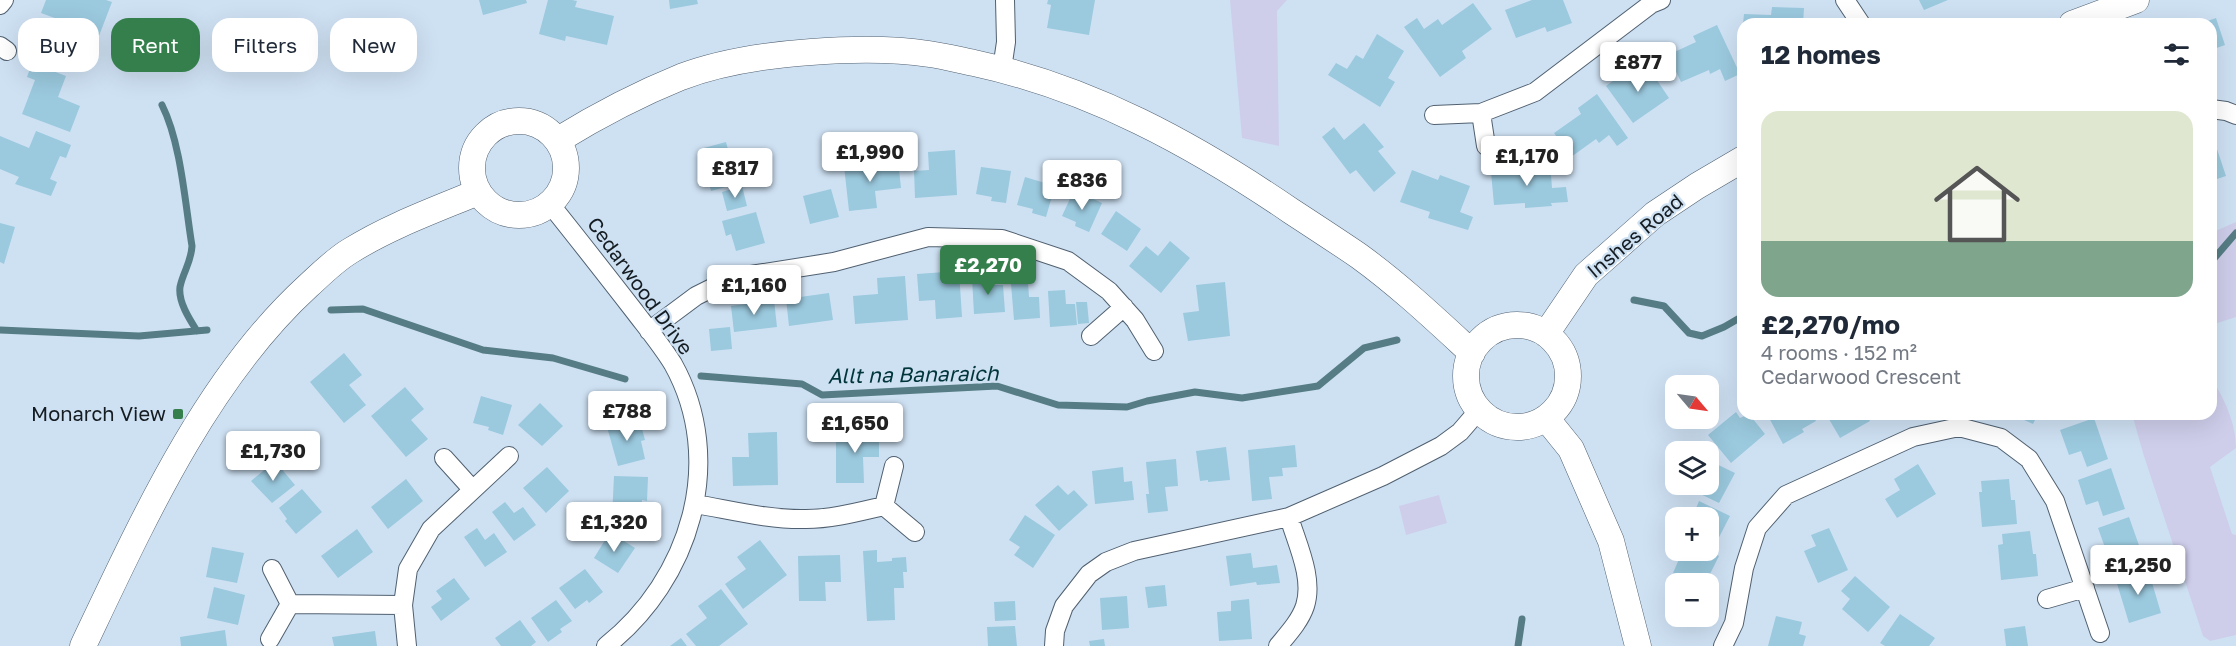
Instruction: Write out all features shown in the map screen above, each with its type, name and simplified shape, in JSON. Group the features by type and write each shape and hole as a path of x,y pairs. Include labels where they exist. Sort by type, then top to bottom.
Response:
{"street":[{"path":"0,5 4,0"},
{"path":"1002,69 1006,42 1005,0"},
{"path":"1434,115 1481,113 1535,92 1651,4 1660,0"},
{"path":"1845,0 1858,18"},
{"path":"2088,18 2136,0"},
{"path":"558,140 593,119 683,77 732,63 786,54 885,50 930,54 1002,69 1087,97 1167,133 1209,157 1360,257 1422,307 1472,353"},
{"path":"2217,110 2236,115"},
{"path":"1481,113 1486,146"},
{"path":"510,121 528,121 545,127 558,140 566,156 567,174 562,191 550,204 536,213 520,216 503,213 489,205 478,192 472,175 473,157 480,140 494,128 510,121"},
{"name":"Inshes Road","path":"1546,334 1587,275 1655,214 1737,163"},
{"path":"84,646 132,545 181,454 209,407 252,345 283,309 348,252 389,229 478,192"},
{"name":"Cedarwood Drive","path":"550,204 673,364 688,399 697,438 698,472 695,504 686,537 672,571 651,602 626,630 606,646"},
{"path":"649,331 696,296 732,278 834,262 928,237 1002,239 1068,261 1109,291 1136,320 1154,351"},
{"path":"1091,336 1124,307"},
{"path":"1513,325 1530,326 1546,334 1558,345 1565,359 1568,376 1562,399 1546,418 1533,424 1518,427 1504,425 1490,419 1479,410 1470,397 1466,382 1467,367 1472,353 1482,339 1496,329 1513,325"},
{"path":"1054,646 1064,606 1089,574 1106,562 1134,551 1289,517 1383,476 1441,446 1460,432 1479,410"},
{"path":"1546,418 1571,449 1611,541 1638,646"},
{"path":"1723,646 1734,623 1744,568 1757,528 1786,495 1913,437 1959,427 2001,438 2029,459 2055,501 2100,633"},
{"path":"407,646 403,605 408,569 431,529 509,456"},
{"path":"444,458 472,489"},
{"path":"884,506 894,466"},
{"path":"695,504 772,517 806,519 847,515 884,506"},
{"path":"884,506 915,532"},
{"path":"1278,646 1294,626 1305,605 1305,567 1289,517"},
{"path":"272,569 290,604"},
{"path":"2047,599 2085,588"},
{"path":"290,604 403,605"},
{"path":"270,639 290,604"}],"shaded area":[{"path":"1230,0 1287,0 1277,11 1279,146 1242,138"},
{"path":"2236,222 2236,317 2217,323 2217,230"},
{"path":"2217,388 2234,429 2236,448 2210,467 2232,534 2236,535 2236,635 2210,641 2203,636 2134,420 2217,420"},
{"path":"1439,495 1447,523 1406,535 1399,506"}],"building":[{"path":"46,0 106,0 112,2 99,36 99,18 55,18 41,13"},
{"path":"479,0 526,0 527,3 483,15"},
{"path":"548,0 577,1 575,7 614,16 607,45 566,36 565,41 539,34"},
{"path":"669,0 697,0 698,4 670,9"},
{"path":"1048,0 1095,0 1089,35 1047,28 1051,5 1047,4"},
{"path":"1532,0 1563,0 1572,23 1547,32 1545,27 1516,38 1505,10"},
{"path":"1919,0 1948,0 1924,10"},
{"path":"1473,3 1492,29 1462,51 1466,58 1440,77 1404,27 1417,18 1424,29 1438,19 1442,25"},
{"path":"1772,7 1804,8 1803,18 1744,18 1744,14 1771,15"},
{"path":"2217,21 2225,45 2217,48"},
{"path":"1717,25 1737,68 1737,75 1725,81 1720,69 1710,74 1709,70 1681,82 1668,55 1696,42 1693,36"},
{"path":"1377,34 1404,51 1388,78 1395,82 1380,107 1328,75 1336,63 1347,69 1356,55 1363,59"},
{"path":"1646,64 1669,98 1633,123 1606,86 1625,72 1628,76"},
{"path":"29,72 56,72 66,76 58,97 80,106 70,132 22,114 35,80 27,77"},
{"path":"1597,94 1628,138 1617,146 1609,135 1599,143 1596,139 1571,157 1554,133 1581,114 1578,108"},
{"path":"1364,123 1384,147 1378,151 1396,173 1374,192 1356,170 1350,174 1322,137 1334,127 1344,140"},
{"path":"36,131 71,145 66,158 60,156 50,179 57,182 51,196 15,184 19,177 0,169 0,136 29,148"},
{"path":"726,142 737,184 711,191 700,149"},
{"path":"2217,149 2226,176 2217,179"},
{"path":"955,150 957,195 915,198 914,171 929,170 928,152"},
{"path":"898,160 901,188 875,191 877,208 849,211 844,166"},
{"path":"1550,162 1552,188 1566,187 1568,202 1525,208 1525,203 1494,205 1491,172 1519,170 1519,164"},
{"path":"981,167 1011,171 1006,203 991,201 992,197 976,194"},
{"path":"1412,170 1438,180 1440,175 1470,186 1460,212 1473,217 1468,230 1428,218 1430,212 1400,202"},
{"path":"1025,177 1055,186 1046,217 1032,213 1033,209 1017,205"},
{"path":"742,186 747,206 727,211 722,192"},
{"path":"831,189 839,217 810,224 803,196"},
{"path":"1074,190 1102,203 1089,232 1075,226 1076,222 1062,216"},
{"path":"1116,211 1141,229 1127,251 1101,234"},
{"path":"756,212 765,243 736,251 731,234 726,236 722,221"},
{"path":"0,223 15,227 4,264 0,262"},
{"path":"1170,241 1190,258 1161,293 1129,266 1146,246 1158,256"},
{"path":"959,271 962,317 936,319 935,300 919,301 917,274"},
{"path":"905,276 908,320 855,324 853,296 878,294 877,278"},
{"path":"992,277 993,285 1003,285 1005,312 974,314 972,278"},
{"path":"1225,282 1230,336 1188,341 1183,313 1199,311 1196,285"},
{"path":"1028,283 1029,297 1039,297 1040,318 1014,320 1011,284"},
{"path":"1065,290 1066,304 1075,304 1077,325 1050,327 1048,291"},
{"path":"829,293 833,320 789,326 786,299"},
{"path":"774,300 777,327 734,332 731,306"},
{"path":"1076,302 1087,302 1089,323 1078,324"},
{"path":"730,327 732,349 711,351 709,329"},
{"path":"344,353 362,375 349,385 366,405 344,423 310,382"},
{"path":"405,387 424,409 411,420 428,439 406,457 371,416"},
{"path":"481,396 512,405 503,435 488,430 489,427 473,423"},
{"path":"540,403 563,426 542,446 518,425"},
{"path":"1736,412 1737,420 1754,420 1765,434 1731,463 1719,448 1719,441 1713,441 1708,435 1719,429 1719,426"},
{"path":"639,418 645,440 641,441 645,459 618,466 607,427"},
{"path":"1770,420 1815,420 1802,429 1804,432 1783,444"},
{"path":"1830,420 1869,420 1870,421 1840,438"},
{"path":"2095,420 2108,459 2087,467 2081,451 2069,455 2060,430"},
{"path":"836,430 879,430 879,457 863,457 864,483 836,483"},
{"path":"777,432 778,485 733,486 732,457 749,457 748,433"},
{"path":"1295,445 1297,467 1282,468 1283,476 1269,477 1272,499 1252,501 1248,450"},
{"path":"1226,447 1230,480 1200,481 1196,451"},
{"path":"1176,459 1178,486 1165,487 1168,511 1148,513 1146,462"},
{"path":"275,461 295,485 272,503 251,481"},
{"path":"1918,464 1936,494 1897,518 1885,499 1900,490 1894,479"},
{"path":"1719,465 1735,473 1719,503 1702,495 1719,495"},
{"path":"547,467 569,491 546,513 523,488"},
{"path":"1123,467 1124,482 1132,481 1134,500 1095,504 1092,471"},
{"path":"2111,468 2125,509 2103,516 2098,501 2086,505 2078,480"},
{"path":"614,476 648,477 647,501 642,500 641,518 612,517"},
{"path":"406,479 423,501 388,529 371,507"},
{"path":"2009,479 2011,500 2015,500 2017,524 1982,527 1979,492 1982,492 1981,481"},
{"path":"1058,485 1068,495 1074,490 1088,505 1059,531 1035,505"},
{"path":"302,489 322,512 296,534 285,521 287,519 279,508"},
{"path":"1699,501 1711,507 1697,507"},
{"path":"505,502 514,513 523,507 536,525 514,541 492,512"},
{"path":"1719,511 1730,516 1719,537"},
{"path":"1025,515 1055,535 1033,568 1014,555 1020,547 1009,540"},
{"path":"2129,517 2141,551 2135,553 2138,562 2113,570 2098,528"},
{"path":"477,528 485,540 494,533 507,552 485,567 464,537"},
{"path":"1829,528 1848,570 1818,583 1804,551 1816,546 1811,535"},
{"path":"357,529 373,552 338,578 321,556"},
{"path":"2030,531 2033,554 2036,554 2038,576 2001,580 1998,545 2003,544 2002,534"},
{"path":"610,532 635,548 618,573 594,558"},
{"path":"760,540 787,575 743,609 725,584 746,569 737,557"},
{"path":"212,547 244,553 237,583 206,577"},
{"path":"877,550 877,562 906,557 907,572 903,572 904,588 894,588 895,620 867,621 863,551"},
{"path":"1251,553 1253,568 1277,565 1280,583 1257,585 1256,582 1230,586 1226,556"},
{"path":"840,555 841,582 825,582 826,601 799,601 798,556"},
{"path":"1678,561 1716,561 1710,573 1673,573"},
{"path":"585,569 603,592 589,603 587,600 575,609 559,588"},
{"path":"2140,569 2143,578 2150,576 2161,613 2129,623 2115,577"},
{"path":"1855,576 1890,607 1868,632 1842,609 1850,599 1841,591"},
{"path":"454,578 470,599 441,621 431,607 442,599 436,591"},
{"path":"1165,585 1167,606 1148,608 1145,587"},
{"path":"214,587 245,595 238,625 207,618"},
{"path":"721,589 748,624 719,646 696,646 686,634 707,618 698,606"},
{"path":"1127,596 1129,628 1102,630 1100,598"},
{"path":"1249,599 1252,639 1219,641 1217,612 1231,611 1231,601"},
{"path":"556,600 572,621 560,629 562,632 548,642 531,618"},
{"path":"1015,601 1016,620 995,621 994,602"},
{"path":"1900,614 1935,638 1929,646 1885,646 1880,643"},
{"path":"1776,616 1802,622 1799,634 1806,636 1803,646 1768,646"},
{"path":"520,620 536,642 531,646 501,646 495,638"},
{"path":"1015,626 1017,646 988,646 987,627"},
{"path":"2025,626 2028,646 2006,646 2004,629"},
{"path":"225,630 227,646 181,646 180,637"},
{"path":"375,631 377,646 334,646 332,637"},
{"path":"681,638 687,646 670,646"},
{"path":"1104,639 1105,646 1090,646 1089,641"}],"waterway":[{"path":"162,105 178,155 192,246 180,293 185,311 197,331"},
{"name":"Allt na Banaraich","path":"2217,255 2236,233"},
{"name":"Allt na Banaraich","path":"1634,300 1664,306 1689,333 1702,336 1737,319"},
{"name":"Allt na Banaraich","path":"331,310 363,309 483,350 553,358 625,379"},
{"name":"Allt na Banaraich","path":"0,330 139,336 207,330"},
{"name":"Allt na Banaraich","path":"701,376 802,384 822,395 997,386 1058,405 1127,407 1195,392 1242,398 1318,386 1364,348 1397,340"},
{"path":"1518,646 1522,619"}],"place":[{"name":"Monarch View","path":"178,414"}]}
